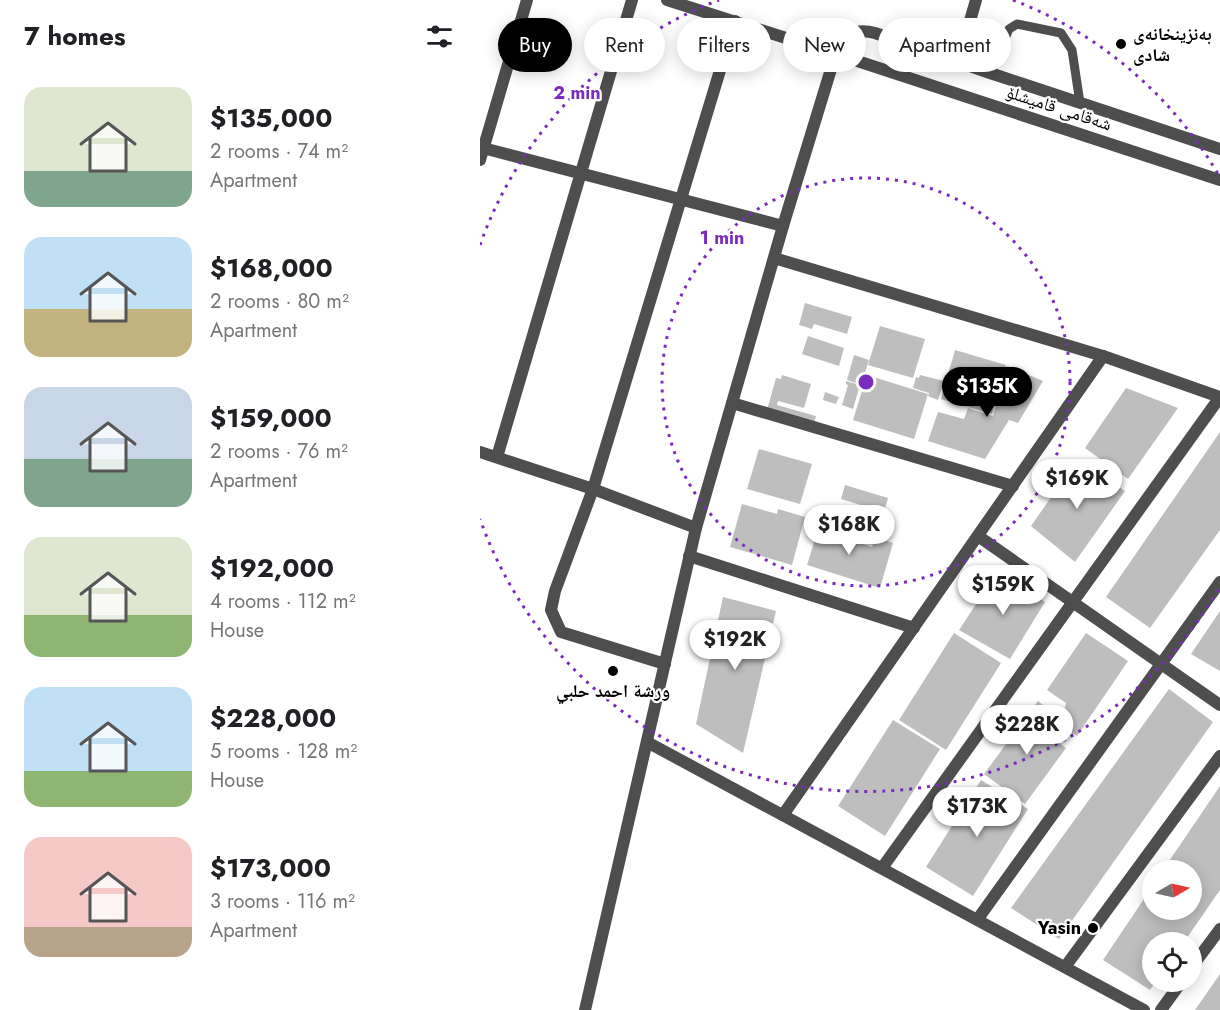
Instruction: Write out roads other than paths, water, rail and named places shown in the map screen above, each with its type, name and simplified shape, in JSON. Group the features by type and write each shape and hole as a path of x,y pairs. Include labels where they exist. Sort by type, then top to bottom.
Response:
{"street":[{"path":"527,0 482,154 581,173 783,226"},
{"path":"497,457 632,0"},
{"path":"667,0 725,18"},
{"path":"971,18 976,0"},
{"name":"شەقامی قامیشلۆ","path":"866,64 1220,180"},
{"path":"665,663 561,632 552,610 555,591 593,489 720,72"},
{"path":"585,1010 696,528 783,226 830,72"},
{"name":"شەقامی قامیشلۆ","path":"987,72 1220,149"},
{"path":"774,258 1103,356 1220,397 882,868"},
{"path":"783,815 1103,356"},
{"path":"732,403 1013,486"},
{"path":"480,452 593,489 696,528"},
{"path":"978,536 1220,705"},
{"path":"689,556 914,628"},
{"path":"977,920 1220,582"},
{"path":"647,742 1144,1010"},
{"path":"1065,967 1220,756"},
{"path":"1202,953 1220,929"},
{"path":"1161,1010 1174,992"}],"lane":[{"path":"990,73 1010,29 1017,24 1061,33 1072,50 1080,103"}],"place":[{"name":"بەنزینخانەی شادی","path":"1121,44"},
{"name":"ورشة احمد حلبي","path":"613,671"},
{"name":"Yasin","path":"1093,928"}]}
